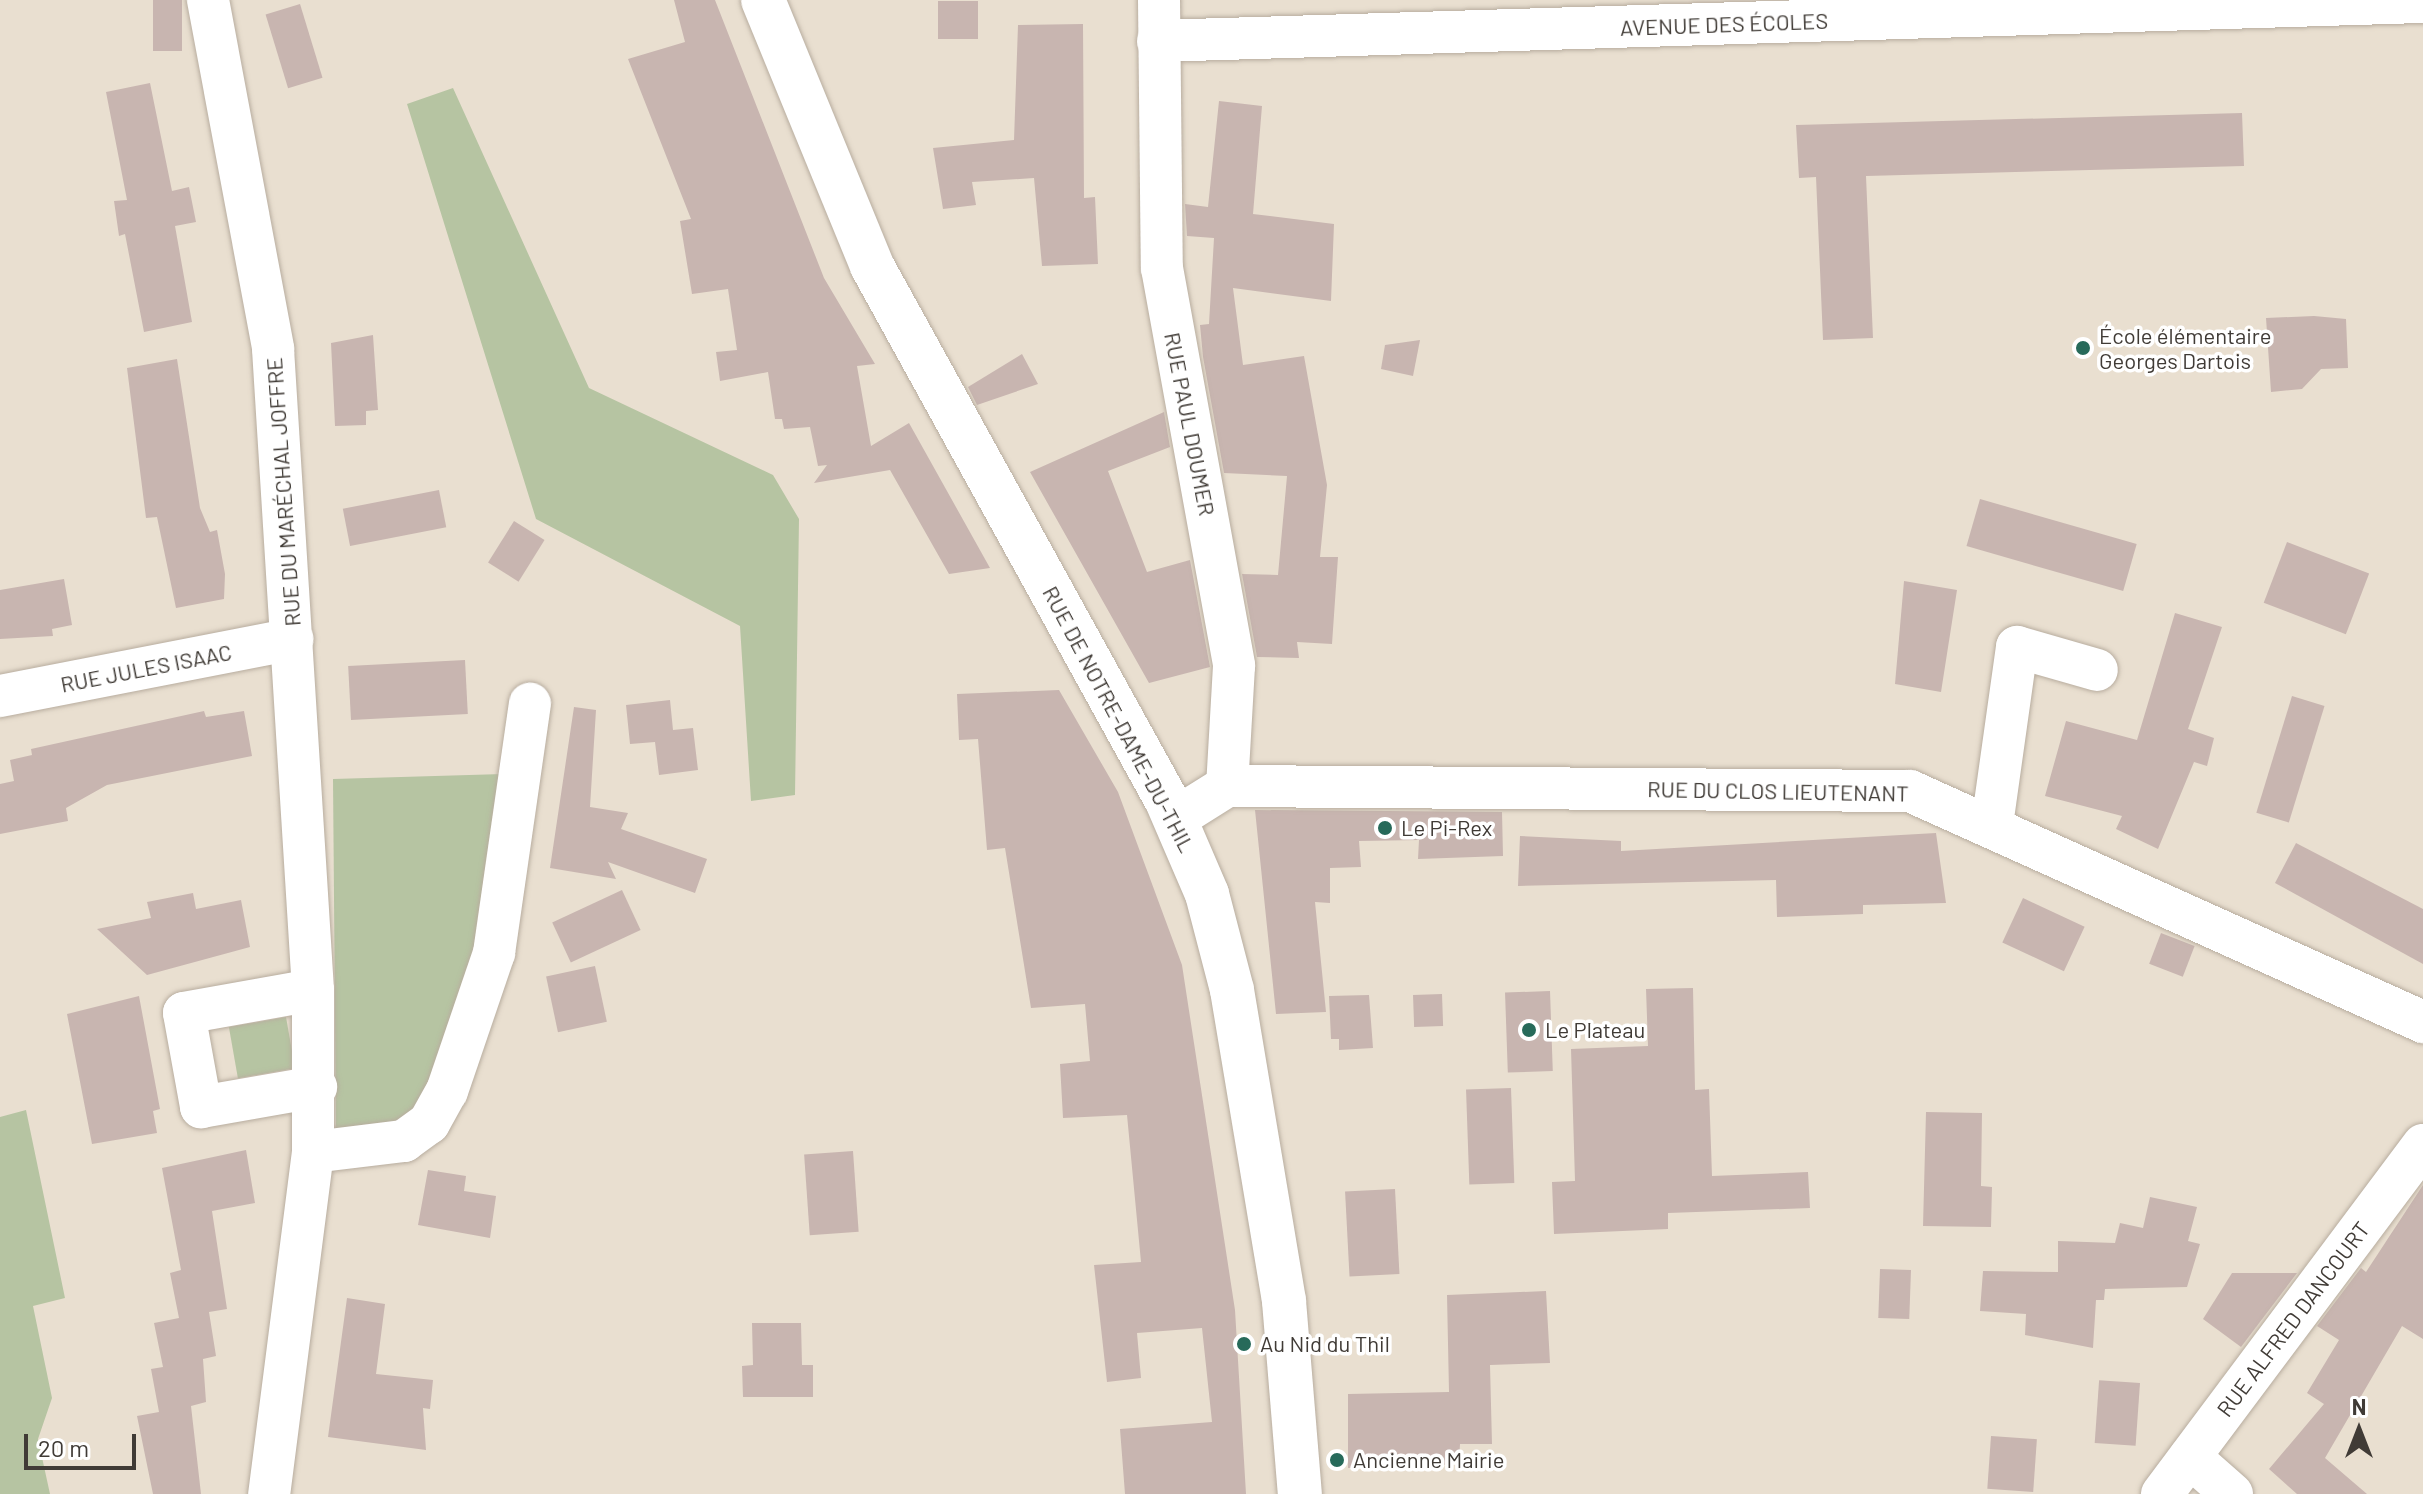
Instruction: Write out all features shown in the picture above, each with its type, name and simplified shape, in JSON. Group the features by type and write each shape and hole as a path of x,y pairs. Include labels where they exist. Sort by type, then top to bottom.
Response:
{"main road":[{"name":"RUE DE NOTRE-DAME-DU-THIL","path":"763,0 872,266 1176,818 1216,923 1234,1004 1288,1326 1300,1494"}],"street":[{"name":"RUE DU MARÉCHAL JOFFRE","path":"208,0 273,349 313,990 316,1087 313,1152 269,1494"},
{"name":"RUE PAUL DOUMER","path":"1159,0 1162,268 1233,644 1227,786"},
{"name":"AVENUE DES ÉCOLES","path":"1158,41 1311,18 2423,2"},
{"name":"RUE JULES ISAAC","path":"0,696 293,639"},
{"path":"1992,825 2017,647 2097,670"},
{"path":"313,1152 404,1141 429,1123 447,1091 496,941 530,704"},
{"path":"1176,818 1227,786"},
{"name":"RUE DU CLOS LIEUTENANT","path":"1227,786 1888,790 1928,796 2423,1022"},
{"path":"313,990 184,1013 201,1107 316,1087"},
{"name":"RUE ALFRED DANCOURT","path":"2162,1494 2423,1145"},
{"path":"2190,1457 2232,1494"}],"green space":[{"path":"453,88 589,388 773,475 799,519 795,795 751,801 740,626 536,519 407,104"},
{"path":"503,774 490,920 431,1088 400,1127 336,1133 333,779"},
{"path":"286,1017 295,1068 238,1078 229,1027"},
{"path":"26,1110 65,1298 33,1306 52,1398 38,1439 50,1494 0,1494 0,1117"}],"building":[{"path":"153,0 182,0 182,51 153,51"},
{"path":"674,0 715,0 824,278 875,364 857,366 871,446 909,423 990,568 949,574 890,470 814,483 827,465 818,466 810,427 784,429 782,419 775,419 768,372 720,381 716,352 737,350 728,289 692,294 680,221 691,219 628,59 685,42"},
{"path":"938,1 978,1 978,39 938,39"},
{"path":"300,4 323,78 288,88 266,15"},
{"path":"1083,24 1084,198 1095,197 1098,264 1042,266 1034,178 972,182 976,205 943,209 933,148 1014,140 1018,25"},
{"path":"150,83 172,191 189,187 196,222 175,226 192,322 144,332 125,234 119,236 114,201 127,200 106,92"},
{"path":"1219,101 1262,106 1253,214 1334,224 1331,301 1233,288 1243,365 1304,356 1327,485 1320,557 1338,557 1332,644 1297,642 1299,658 1257,657 1242,574 1278,575 1287,476 1224,473 1203,357 1200,325 1209,324 1214,238 1187,236 1185,204 1208,207"},
{"path":"2242,113 2244,166 1866,176 1873,338 1823,340 1816,177 1799,178 1796,125"},
{"path":"2314,316 2346,319 2348,368 2321,369 2302,389 2271,392 2266,318"},
{"path":"373,335 378,410 366,411 366,425 335,426 331,343"},
{"path":"1420,340 1413,376 1381,369 1385,345"},
{"path":"1022,354 1038,384 977,405 968,387"},
{"path":"177,359 200,508 210,532 217,530 225,574 224,599 176,608 157,517 146,518 127,368"},
{"path":"1164,412 1170,447 1108,471 1147,572 1190,560 1210,667 1149,683 1030,472"},
{"path":"439,490 446,527 350,546 343,509"},
{"path":"1980,499 2137,544 2123,591 1966,546"},
{"path":"514,521 545,540 519,582 488,563"},
{"path":"2287,542 2369,574 2346,634 2264,603"},
{"path":"64,579 72,625 52,629 53,636 0,639 0,590"},
{"path":"1904,581 1957,590 1941,692 1895,684"},
{"path":"2175,613 2222,627 2188,729 2214,738 2207,766 2194,762 2158,849 2116,829 2122,816 2045,796 2066,721 2137,740"},
{"path":"465,660 468,714 351,720 348,666"},
{"path":"1059,690 1118,792 1182,965 1235,1310 1246,1494 1125,1494 1120,1429 1212,1422 1202,1328 1137,1333 1141,1378 1107,1382 1094,1265 1141,1262 1127,1115 1063,1118 1060,1064 1090,1061 1085,1004 1031,1008 1005,848 987,850 978,739 959,740 957,694"},
{"path":"2292,696 2325,706 2289,823 2256,813"},
{"path":"670,700 673,730 693,728 698,770 659,775 655,742 630,744 626,705"},
{"path":"574,707 596,710 590,807 628,813 621,829 707,859 695,893 608,862 616,879 550,868"},
{"path":"204,711 206,717 244,711 252,756 107,785 66,808 68,821 0,834 0,784 14,781 10,760 32,755 31,749"},
{"path":"1255,810 1502,812 1503,856 1418,859 1419,840 1359,841 1361,867 1330,868 1330,903 1315,902 1326,1012 1276,1014"},
{"path":"1936,833 1946,903 1863,905 1863,914 1777,917 1776,880 1518,886 1520,836 1621,841 1621,851"},
{"path":"2296,843 2423,909 2423,964 2275,883"},
{"path":"622,890 641,930 571,962 552,923"},
{"path":"193,893 196,909 241,900 250,947 147,975 97,929 151,918 147,902"},
{"path":"2023,898 2085,927 2064,971 2002,942"},
{"path":"2161,933 2195,946 2183,977 2149,964"},
{"path":"595,966 607,1022 558,1032 546,976"},
{"path":"1693,988 1695,1090 1709,1089 1712,1176 1808,1172 1810,1208 1668,1213 1668,1229 1554,1234 1552,1182 1575,1181 1571,1049 1648,1046 1646,989"},
{"path":"1550,991 1553,1071 1508,1073 1505,993"},
{"path":"1442,994 1443,1026 1414,1027 1413,995"},
{"path":"1369,995 1373,1048 1339,1050 1339,1039 1331,1039 1329,996"},
{"path":"139,996 160,1109 153,1111 157,1133 92,1144 67,1014"},
{"path":"1511,1088 1514,1183 1469,1185 1466,1090"},
{"path":"1926,1112 1982,1113 1981,1186 1992,1187 1991,1227 1923,1226"},
{"path":"246,1150 255,1203 212,1211 227,1309 209,1312 216,1356 203,1359 206,1402 191,1406 201,1494 153,1494 137,1416 159,1412 151,1369 163,1367 154,1323 179,1318 170,1273 181,1270 162,1168"},
{"path":"853,1151 859,1232 810,1235 804,1154"},
{"path":"428,1170 466,1176 464,1191 496,1196 490,1238 418,1225"},
{"path":"2423,1185 2423,1339 2402,1326 2325,1458 2367,1494 2297,1494 2269,1469 2324,1404 2307,1393 2339,1340 2317,1326 2361,1268 2366,1272"},
{"path":"1395,1189 1399,1274 1350,1277 1345,1192"},
{"path":"2150,1197 2197,1207 2188,1241 2200,1244 2187,1287 2105,1289 2104,1300 2096,1300 2093,1348 2025,1335 2026,1314 1980,1311 1983,1271 2058,1272 2058,1241 2115,1243 2120,1223 2143,1228"},
{"path":"1880,1269 1911,1270 1909,1319 1878,1318"},
{"path":"2232,1273 2297,1273 2241,1347 2203,1319"},
{"path":"1546,1291 1550,1363 1490,1365 1492,1444 1460,1444 1459,1460 1440,1466 1348,1468 1348,1394 1449,1392 1447,1295"},
{"path":"347,1298 385,1304 376,1374 433,1380 430,1409 423,1408 426,1450 328,1437"},
{"path":"752,1323 801,1323 802,1365 813,1365 813,1397 743,1397 742,1366 753,1365"},
{"path":"2099,1380 2140,1383 2136,1446 2095,1443"},
{"path":"1991,1436 2037,1439 2033,1492 1987,1489"}],"place":[{"name":"École élémentaire Georges Dartois","path":"2083,348"},
{"name":"Le Pi-Rex","path":"1385,828"},
{"name":"Le Plateau","path":"1529,1030"},
{"name":"Au Nid du Thil","path":"1244,1344"},
{"name":"Ancienne Mairie","path":"1337,1460"}]}
